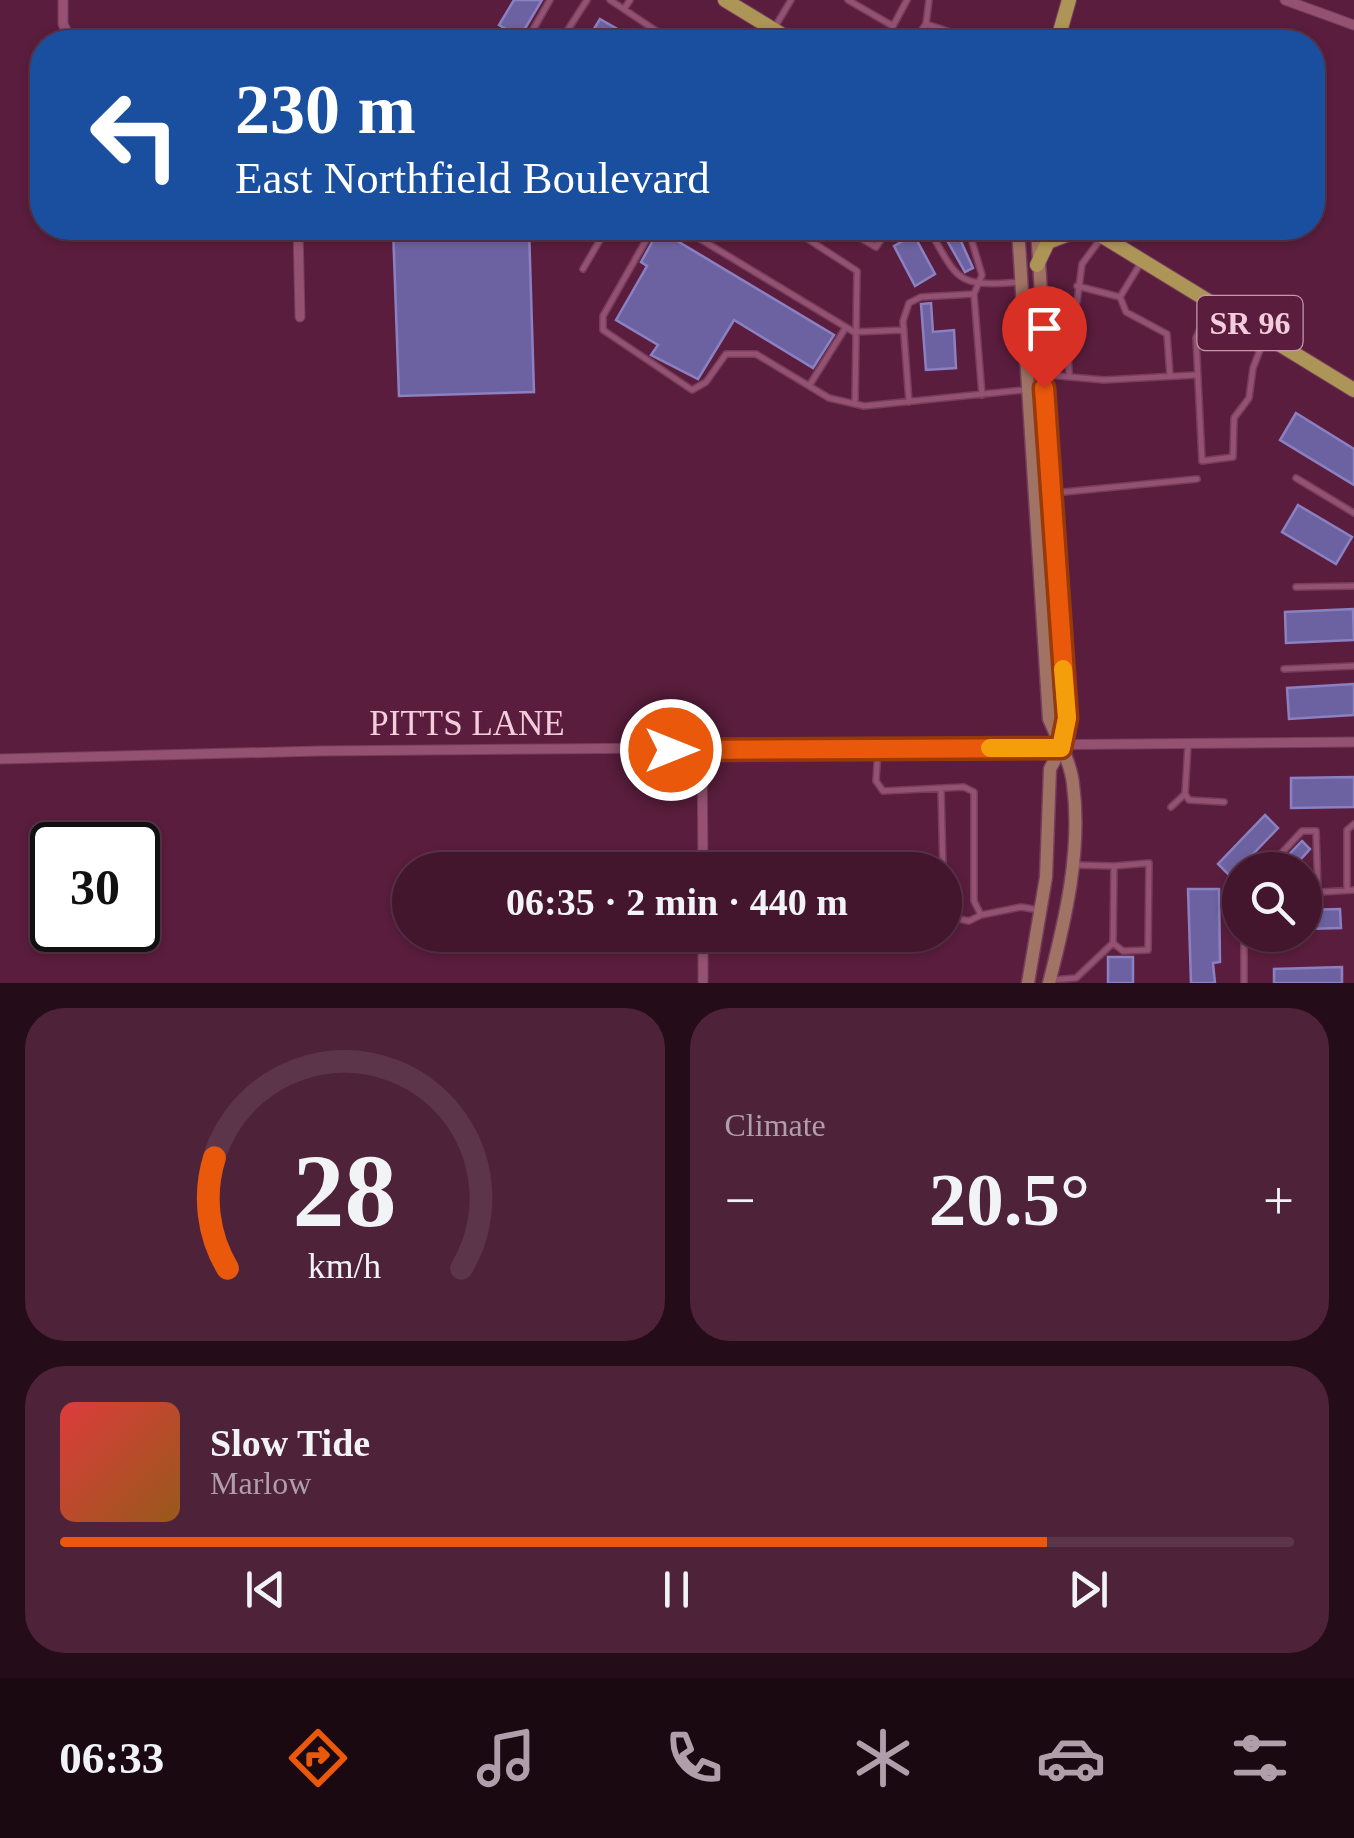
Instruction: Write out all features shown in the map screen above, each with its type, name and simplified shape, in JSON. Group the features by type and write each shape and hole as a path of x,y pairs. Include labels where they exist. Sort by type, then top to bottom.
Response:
{"main road":[{"path":"725,0 762,30"},
{"path":"1060,30 1069,0"},
{"path":"1018,240 1049,719 1073,782 1072,865 1049,982"},
{"path":"1028,983 1042,910 1050,769 1061,748 1067,718 1037,240"},
{"path":"1036,265 1048,242 1055,240"},
{"name":"SR 96","path":"1110,240 1214,300 1354,390"},
{"path":"1038,570 1056,568"}],"street":[{"path":"63,0 66,30"},
{"path":"1285,0 1354,26"},
{"path":"298,240 300,317"},
{"name":"PITTS LANE","path":"0,759 320,751 1061,748 1354,742"},
{"path":"702,749 703,852"},
{"path":"703,952 703,981"}],"lane":[{"path":"533,30 550,0"},
{"path":"568,30 587,0"},
{"path":"610,0 655,30"},
{"path":"624,9 630,0"},
{"path":"773,30 791,0"},
{"path":"848,0 893,26 908,0"},
{"path":"922,30 929,0"},
{"path":"926,24 944,30"},
{"path":"582,269 600,240"},
{"path":"647,240 603,316 603,330 692,390 706,382 726,354 740,352 756,354 830,398 856,404 1027,390 1070,374 1104,380 1195,374"},
{"path":"702,240 854,332 904,330"},
{"path":"809,240 857,270 856,404"},
{"path":"935,240 957,277 976,285 1020,282"},
{"path":"972,240 982,276 974,294 982,396"},
{"path":"1070,374 1068,320 1076,302 1089,240"},
{"path":"1120,297 1144,259"},
{"path":"1077,286 1120,297"},
{"path":"909,402 904,330 909,303 974,294"},
{"path":"1120,297 1126,312 1167,334 1170,376"},
{"path":"1214,300 1196,338 1200,459 1230,460 1234,418 1249,398 1253,368 1266,334"},
{"path":"1040,321 1068,320"},
{"path":"809,386 846,327"},
{"path":"1296,478 1354,513"},
{"path":"1051,493 1197,479"},
{"path":"1296,587 1354,586"},
{"path":"1284,670 1354,666"},
{"path":"1188,746 1185,794 1189,800 1224,802"},
{"path":"878,748 876,780 882,791 964,787 974,792 974,901 981,914"},
{"path":"941,788 943,852"},
{"path":"1171,807 1185,794"},
{"path":"1322,892 1350,890 1347,830 1354,824"},
{"path":"1283,852 1302,832 1316,831 1317,852"},
{"path":"1072,865 1149,863 1148,950 1123,952 1113,944"},
{"path":"1049,982 1076,978 1113,944 1114,866"},
{"path":"962,920 1021,907 1042,910"},
{"path":"1244,952 1244,983"}],"building":[{"path":"514,0 542,0 524,30 508,30 499,25"},
{"path":"600,19 619,30 593,30"},
{"path":"393,240 529,240 534,392 399,396"},
{"path":"653,240 676,240 834,335 813,368 734,320 698,379 651,355 658,345 616,320 647,266 641,262"},
{"path":"905,240 917,240 935,274 915,286 894,246"},
{"path":"947,240 960,240 973,268 965,272"},
{"path":"931,303 933,332 954,330 956,368 926,370 921,304"},
{"path":"1296,413 1354,449 1354,485 1280,440"},
{"path":"1298,505 1352,537 1336,564 1282,532"},
{"path":"1353,609 1354,640 1286,643 1285,612"},
{"path":"1354,684 1354,715 1289,719 1287,688"},
{"path":"1354,777 1354,807 1291,808 1291,778"},
{"path":"1265,815 1278,828 1255,852 1230,852"},
{"path":"1302,841 1310,849 1307,852 1291,852"},
{"path":"1188,889 1219,889 1220,962 1213,963 1215,983 1191,983"},
{"path":"1340,909 1341,928 1322,929 1322,910"},
{"path":"1108,957 1133,957 1133,983 1108,983"},
{"path":"1342,967 1342,983 1274,983 1274,969"}],"slow traffic":[{"path":"990,748 1061,748 1067,718 1063,669"}],"route":[{"path":"671,750 1061,748 1067,718 1044,388"}]}
